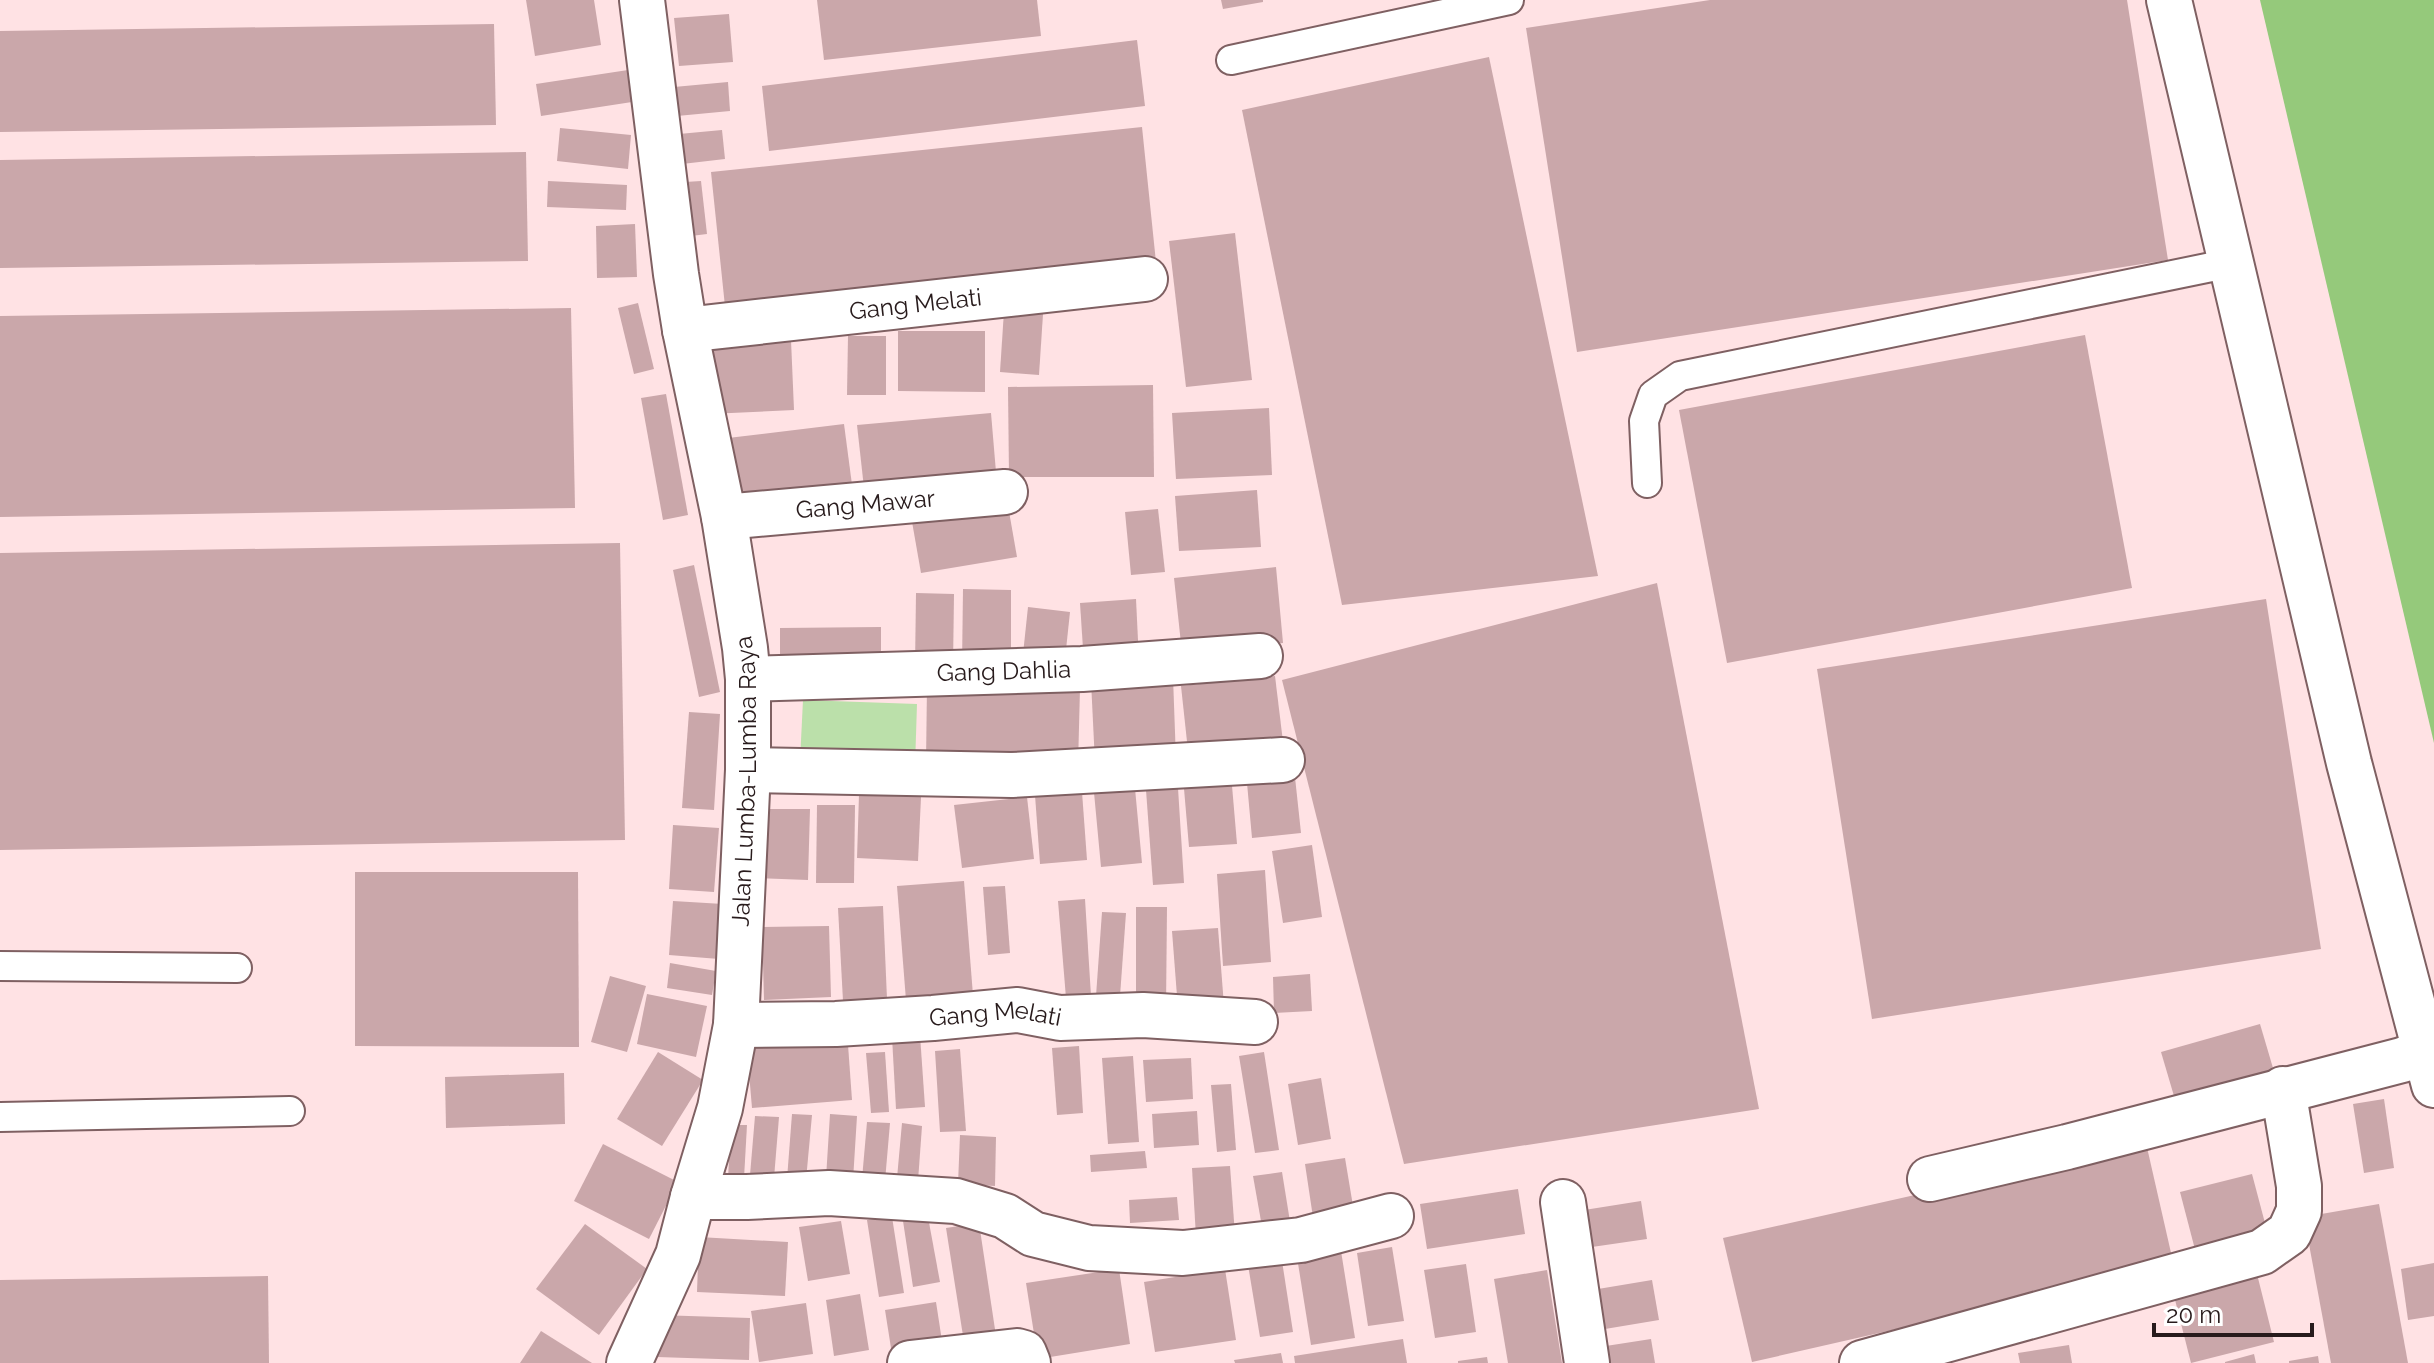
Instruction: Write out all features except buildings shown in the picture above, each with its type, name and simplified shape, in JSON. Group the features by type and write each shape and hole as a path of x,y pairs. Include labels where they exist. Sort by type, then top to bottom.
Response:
{"street":[{"name":"Jalan Lumba-Lumba Raya","path":"629,1363 678,1255 720,1108 736,1025 748,770 748,679 724,517 676,274 642,0"},
{"path":"2169,0 2349,763 2430,1068"},
{"name":"Gang Melati","path":"685,330 1145,279"},
{"name":"Gang Mawar","path":"724,517 1005,492"},
{"name":"Gang Dahlia","path":"748,679 1082,669 1260,656"},
{"path":"748,770 1012,775 1282,760"},
{"name":"Gang Melati","path":"736,1025 850,1023 1018,1010 1060,1018 1143,1015 1255,1022"},
{"path":"1930,1179 2067,1147 2402,1060 2430,1068"},
{"path":"1862,1363 2262,1252 2289,1233 2299,1211 2299,1186 2283,1089"},
{"path":"693,1197 829,1193 956,1201 1005,1216 1033,1234 1089,1248 1183,1253 1301,1240 1391,1216"},
{"path":"1563,1202 1587,1363"},
{"path":"910,1363 1017,1351 1024,1353 1028,1363"}],"lane":[{"path":"1231,60 1509,0"},
{"path":"1647,483 1644,421 1653,395 1680,376 2231,263"},
{"path":"0,966 237,968"},
{"path":"0,1117 290,1111"}],"shaded area":[{"path":"2260,0 2434,0 2434,743"},
{"path":"803,700 917,704 915,766 800,761"}]}
